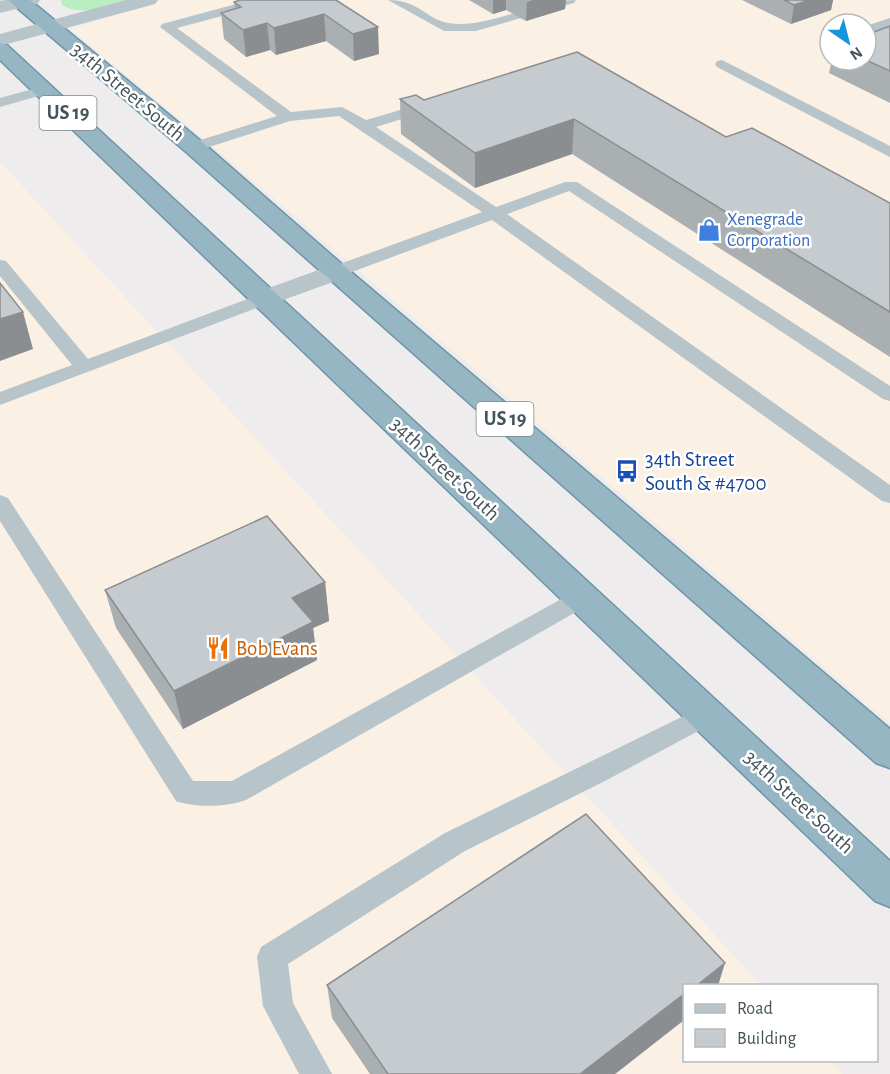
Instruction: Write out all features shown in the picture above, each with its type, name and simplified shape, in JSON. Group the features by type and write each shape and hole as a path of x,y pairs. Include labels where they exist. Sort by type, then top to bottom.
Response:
{"highway":[{"name":"34th Street South","path":"23,1 890,752"},
{"name":"34th Street South","path":"0,49 890,888"}],"street":[{"path":"0,40 148,0"},
{"path":"0,7 23,1"},
{"path":"264,299 335,272"}],"lane":[{"path":"266,0 167,27 288,117"},
{"path":"396,0 444,27 476,27 568,0"},
{"path":"722,63 890,152"},
{"path":"0,103 44,90"},
{"path":"364,126 442,101"},
{"path":"194,147 288,117 342,111 494,213 890,496"},
{"path":"335,272 571,185 890,395"},
{"path":"0,265 84,367"},
{"path":"0,399 264,299"},
{"path":"0,503 186,793 236,792 582,598"},
{"path":"316,1074 278,1006 272,957 455,842 596,773 706,715"}],"shaded area":[{"path":"165,0 890,0 890,723 208,142 70,29"},
{"path":"0,162 760,984 683,984 683,1062 831,1062 843,1074 0,1074"}],"green space":[{"path":"61,0 129,0 103,7 78,10 62,5"}],"building":[{"path":"240,0 336,0 378,27 353,34 324,14 274,28 267,23 243,30 221,13 241,7 234,2"},
{"path":"784,0 809,0 794,5"},
{"path":"890,26 890,71 878,66 878,30"},
{"path":"577,52 726,137 752,128 890,203 890,312 574,119 475,153 400,99 416,95 424,100"},
{"path":"0,283 23,312 0,319"},
{"name":"Bob Evans","path":"267,516 325,582 292,598 313,622 174,691 105,590"},
{"path":"586,814 725,963 699,984 683,984 683,995 580,1074 388,1074 327,985"}],"place":[{"name":"Xenegrade Corporation","path":"709,230"},
{"name":"34th Street South & #4700","path":"627,471"},
{"name":"Bob Evans","path":"218,648"}]}
